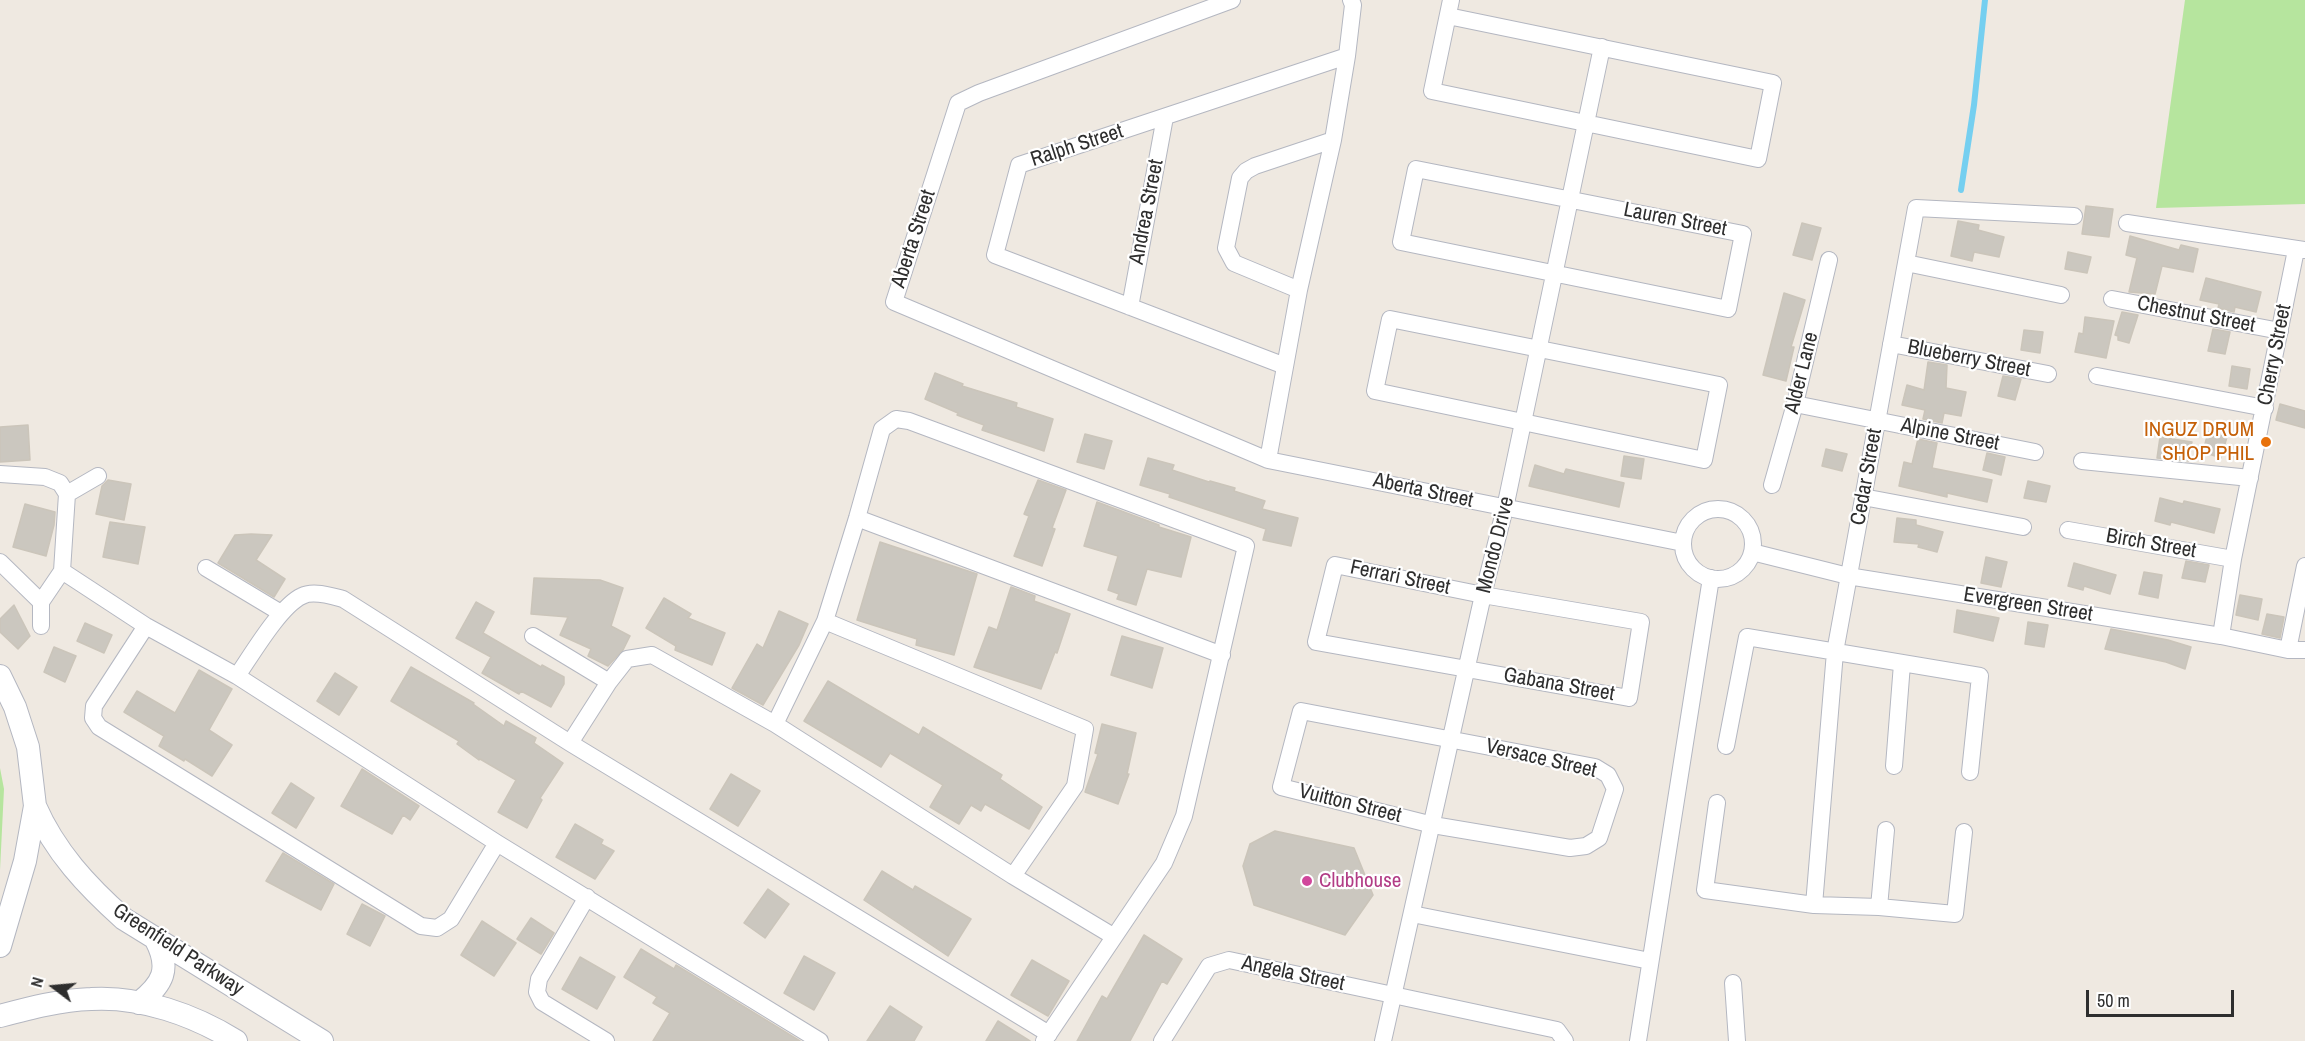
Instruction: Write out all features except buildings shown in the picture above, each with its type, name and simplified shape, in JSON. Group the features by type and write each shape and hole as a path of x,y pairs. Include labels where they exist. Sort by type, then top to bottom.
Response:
{"main road":[{"path":"0,676 15,707 28,747 35,806 26,861 0,946"},
{"name":"Greenfield Parkway","path":"35,806 53,842 79,876 124,919 322,1041"},
{"path":"140,1003 156,989 163,971 161,950 156,940"},
{"path":"0,1016 35,1007 91,999 115,999 140,1003 188,1017 236,1041"}],"street":[{"name":"Aberta Street","path":"1232,0 979,93 958,103 894,302 1268,460 1683,543"},
{"path":"1268,460 1299,290 1333,140 1347,56 1353,5 1351,0"},
{"path":"1449,8 1602,47 1773,83 1758,159 1432,91 1449,8"},
{"name":"Mondo Drive","path":"1383,1041 1524,422 1602,47"},
{"name":"Ralph Street","path":"1285,366 995,255 1019,165 1347,56"},
{"name":"Andrea Street","path":"1130,307 1165,117"},
{"path":"1299,290 1234,263 1229,256 1226,248 1240,178 1255,166 1333,140"},
{"path":"1555,273 1401,242 1416,169 1570,199"},
{"name":"Lauren Street","path":"1555,273 1728,309 1743,234 1570,199"},
{"name":"Cedar Street","path":"1814,905 1835,651 1916,208 2074,216"},
{"path":"2127,223 2301,250"},
{"name":"Cherry Street","path":"2221,636 2233,559 2280,332 2301,250"},
{"name":"Alder Lane","path":"1772,485 1795,404 1829,260"},
{"path":"1906,263 2061,295"},
{"name":"Chestnut Street","path":"2112,299 2280,332"},
{"path":"1390,319 1539,348 1719,385 1704,460 1375,391 1390,319"},
{"name":"Blueberry Street","path":"1891,344 2048,374"},
{"path":"2097,376 2265,408"},
{"name":"Alpine Street","path":"1795,404 2035,452"},
{"path":"237,676 281,614 302,595 324,594 344,599 570,743 1046,1037 1164,863 1184,816 1246,546 909,421 896,419 882,429 825,621 775,724"},
{"path":"2082,461 2250,478"},
{"path":"0,474 45,477 60,483 67,494 62,571 41,602 41,626"},
{"path":"67,494 98,476"},
{"path":"1863,497 2023,527"},
{"path":"1723,509 1734,512 1750,529 1753,540 1752,552 1741,570 1732,576 1711,578 1694,569 1684,553 1685,532 1691,521 1700,514 1723,509"},
{"path":"857,518 1222,655"},
{"name":"Birch Street","path":"2068,530 2233,559"},
{"name":"Evergreen Street","path":"1752,552 1848,576 2221,636 2288,650 2305,650"},
{"path":"0,562 41,602"},
{"name":"Ferrari Street","path":"1468,669 1316,642 1335,565 1483,595"},
{"path":"2288,650 2305,566"},
{"path":"206,568 281,614"},
{"path":"62,571 146,626 237,676 497,843 820,1041"},
{"path":"1638,1041 1711,578"},
{"name":"Gabana Street","path":"1468,669 1629,698 1641,622 1483,595"},
{"path":"825,621 1085,729 1075,786 1013,876"},
{"path":"146,626 94,706 93,718 99,727 421,926 437,928 451,919 497,843"},
{"path":"533,636 609,682"},
{"path":"1726,746 1747,637 1980,676 1970,772"},
{"path":"570,743 609,682 627,659 652,655 775,724 1013,876 1113,936"},
{"path":"1894,766 1902,664"},
{"name":"Vuitton Street","path":"1433,825 1281,786 1301,711 1452,739"},
{"name":"Versace Street","path":"1433,825 1570,848 1586,846 1599,838 1615,789 1608,775 1594,767 1452,739"},
{"path":"1717,803 1705,890 1814,905 1879,907 1955,914 1964,832"},
{"path":"1879,907 1886,830"},
{"path":"587,897 539,979 537,992 542,1002 606,1041"},
{"path":"1412,914 1650,961"},
{"name":"Angela Street","path":"1162,1041 1209,966 1229,960 1557,1030 1565,1041"},
{"path":"1733,983 1737,1041"}],"green space":[{"path":"2185,0 2305,0 2305,204 2156,208"},
{"path":"0,768 4,789 0,870"}],"waterway":[{"path":"1961,190 1974,105 1985,0"}],"place":[{"name":"INGUZ DRUM SHOP PHIL","path":"2266,442"},
{"name":"Clubhouse","path":"1307,881"}]}
